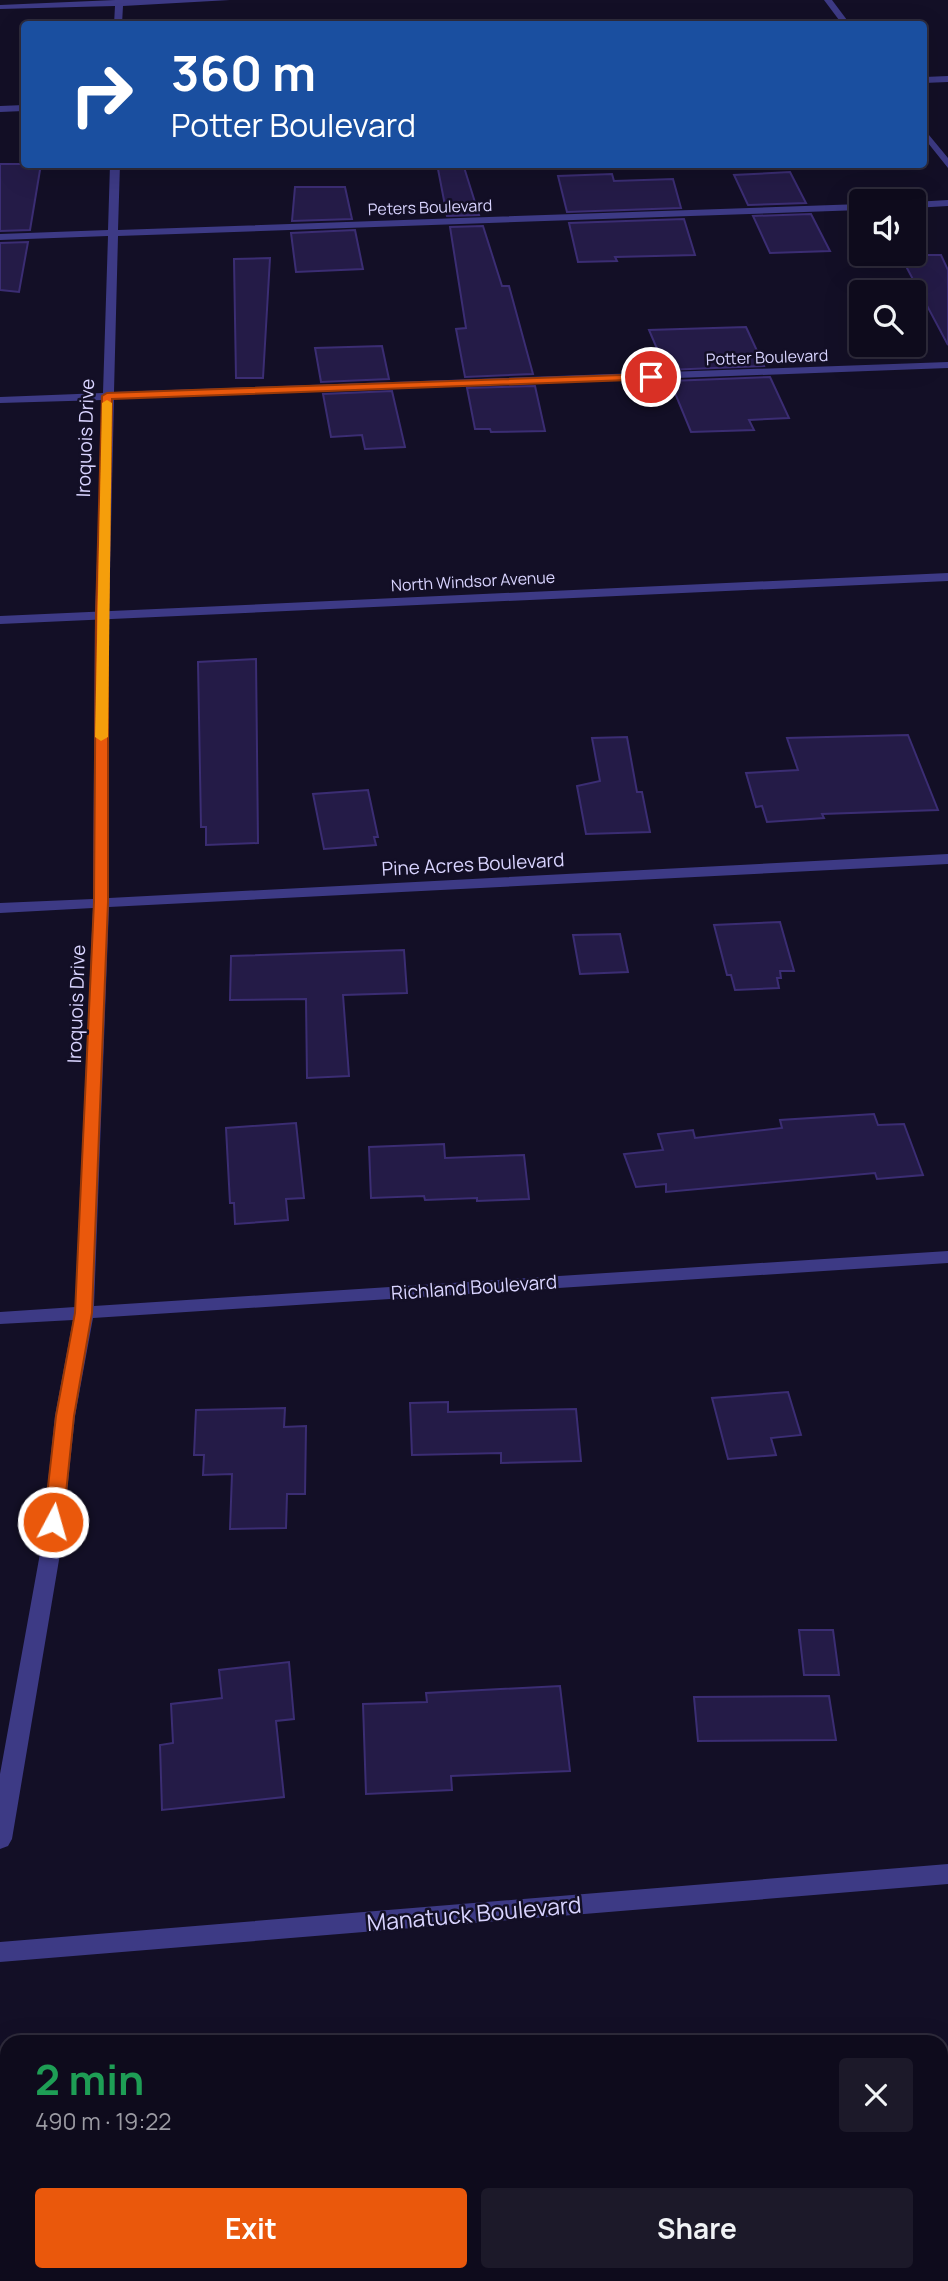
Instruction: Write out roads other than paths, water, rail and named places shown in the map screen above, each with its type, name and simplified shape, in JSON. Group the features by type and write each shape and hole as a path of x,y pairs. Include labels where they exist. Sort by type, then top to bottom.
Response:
{"street":[{"path":"0,7 226,0"},
{"path":"828,0 844,21"},
{"path":"118,21 119,2"},
{"path":"927,80 948,79"},
{"path":"0,109 21,108"},
{"path":"927,136 948,165"},
{"name":"Iroquois Drive","path":"0,1839 51,1548 65,1416 84,1313 101,902 102,615 115,168"},
{"path":"926,205 948,204"},
{"name":"Peters Boulevard","path":"0,237 849,207"},
{"name":"Potter Boulevard","path":"0,400 948,365"},
{"name":"North Windsor Avenue","path":"0,620 948,578"},
{"name":"Pine Acres Boulevard","path":"0,908 948,859"},
{"name":"Richland Boulevard","path":"0,1318 948,1256"},
{"name":"Manatuck Boulevard","path":"0,1952 948,1874"}]}
